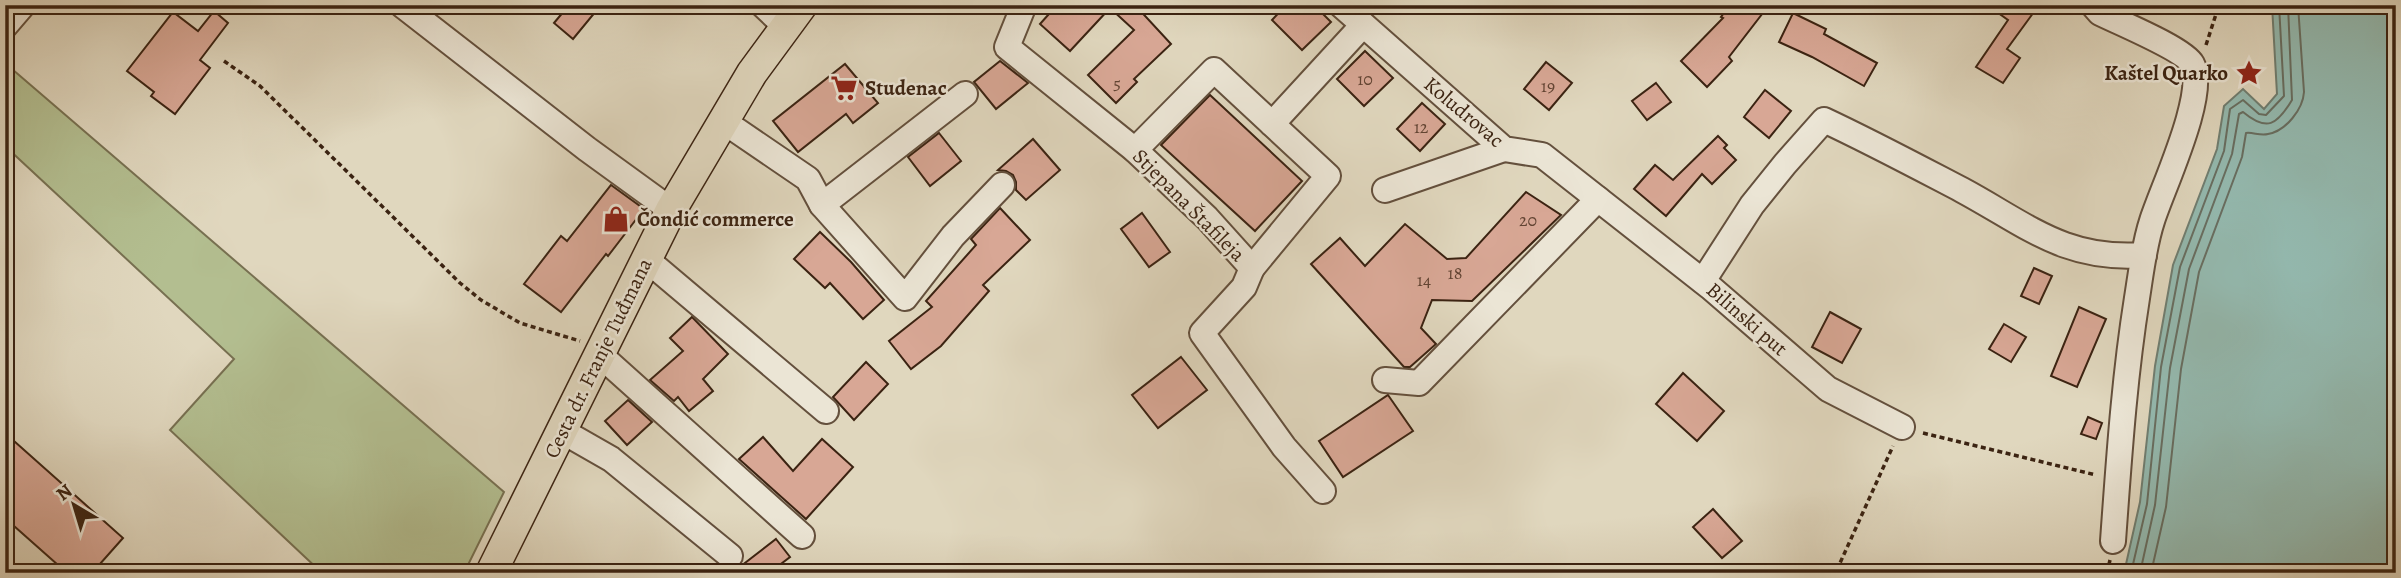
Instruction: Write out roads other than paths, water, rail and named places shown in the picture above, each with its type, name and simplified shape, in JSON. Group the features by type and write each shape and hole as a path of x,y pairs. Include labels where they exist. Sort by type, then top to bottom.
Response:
{"main road":[{"name":"Cesta dr. Franje Tuđmana","path":"491,573 671,210 723,121 793,16"}],"street":[{"path":"5,26 23,5"},
{"path":"402,5 587,149 671,210"},
{"path":"763,5 793,16"},
{"name":"Stjepana Štafileja","path":"1024,5 1007,47 1135,150 1207,218 1252,268 1244,287 1202,333 1284,447 1323,491"},
{"name":"Koludrovac","path":"1341,5 1504,149 1542,155 1598,199"},
{"path":"2093,5 2100,13 2176,50 2192,63 2195,78 2189,123 2160,195 2144,255 2120,424 2113,541"},
{"path":"1272,124 1363,25"},
{"path":"1135,150 1214,69 1328,176 1252,268"},
{"path":"822,205 965,94"},
{"path":"1703,281 1752,205 1824,120 1944,181 2052,242 2100,255 2144,255"},
{"path":"723,121 808,179 822,205 905,298 953,236 1002,185"},
{"path":"1385,190 1504,149"},
{"path":"1385,380 1419,383 1598,199"},
{"name":"Bilinski put","path":"1598,199 1703,281 1828,389 1902,427"},
{"path":"646,259 826,411"},
{"path":"600,351 803,536"},
{"path":"562,431 611,459 730,556"}],"water":[{"path":"2272,5 2396,5 2396,573 2124,573 2140,502 2155,366 2173,265 2217,149 2224,106 2243,89 2264,109 2277,94"}],"place":[{"name":"Kaštel Quarko","path":"2249,73"},
{"name":"Studenac","path":"844,88"},
{"name":"Čondić commerce","path":"616,219"}]}
